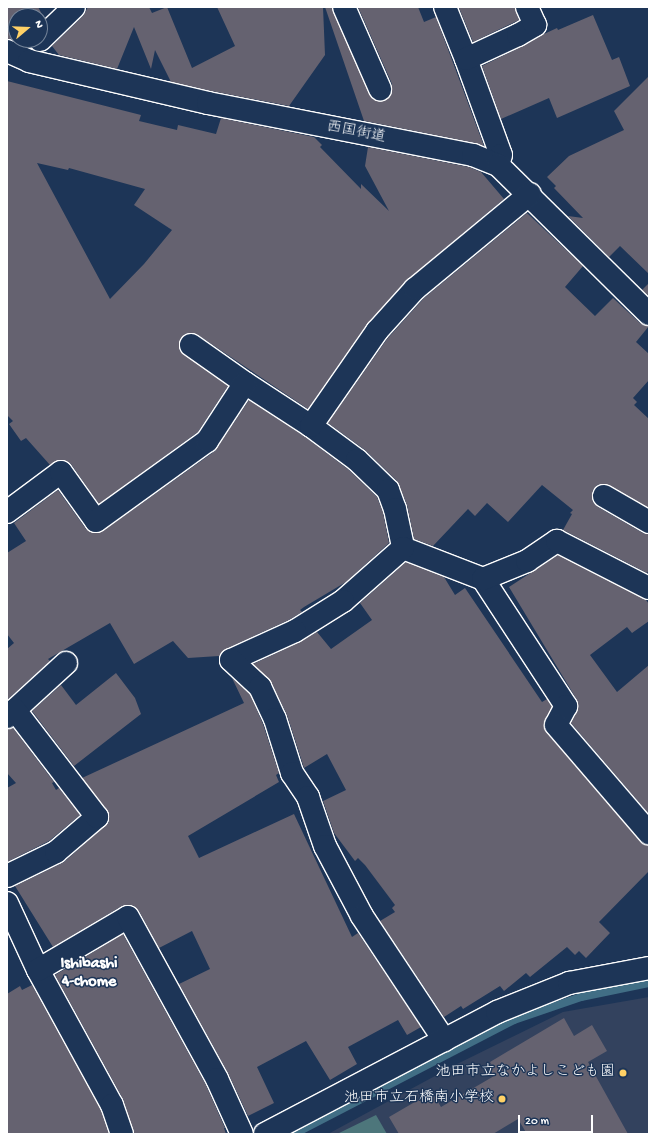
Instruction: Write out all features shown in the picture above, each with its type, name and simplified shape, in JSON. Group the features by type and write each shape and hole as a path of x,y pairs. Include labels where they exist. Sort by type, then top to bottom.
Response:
{"street":[{"path":"48,32 74,7"},
{"path":"344,7 380,89"},
{"path":"445,7 466,59 501,155 498,165"},
{"path":"466,59 518,35 535,25 527,7"},
{"path":"29,61 32,48"},
{"name":"西国街道","path":"7,51 29,61 252,112 473,155 498,165 530,194 610,277 649,314"},
{"path":"311,426 377,331 415,289 530,194"},
{"path":"191,345 245,383 311,426 357,460 388,490 395,509 403,548"},
{"path":"7,512 61,472 96,521 207,441 245,383"},
{"path":"604,496 649,522"},
{"path":"483,579 527,561 557,541 649,587"},
{"path":"403,548 483,579 566,706 556,724 649,833"},
{"path":"403,548 343,601 295,631 231,660 260,687 275,720 292,773 308,796 325,846 362,916 444,1040"},
{"path":"7,876 56,852 97,816 11,714 66,663"},
{"path":"7,903 38,970 112,1105 122,1134"},
{"path":"38,970 128,916 217,1079 242,1134"},
{"path":"265,1134 497,1012 569,982 649,968"}],"shaded area":[{"name":"池田市立石橋南小学校","path":"649,997 649,1134 328,1134 457,1064 563,1012"}],"green space":[{"path":"376,1115 387,1134 337,1134"}],"building":[{"path":"7,7 38,7 8,8 7,39"},
{"path":"88,7 149,7 152,13 167,7 192,68 235,46 217,7 323,7 325,55 289,106 211,91 171,82 155,50 151,69 134,27 117,69 59,55 52,46 83,16"},
{"path":"325,7 332,7 369,94 373,99 379,101 385,100 390,96 392,84 358,7 418,7 424,22 436,17 484,146 364,121"},
{"path":"515,7 519,20 473,42 459,8"},
{"path":"593,15 612,60 619,57 630,86 557,118 549,98 501,119 482,66 557,28 558,30"},
{"path":"649,76 649,274 620,246 609,257 568,216 583,218 554,188 556,186 547,177 569,156 624,130 614,111"},
{"path":"7,81 141,115 139,121 177,130 178,125 216,134 221,118 314,137 322,145 320,147 361,189 361,184 389,211 365,166 368,147 469,167 481,172 504,199 406,281 367,324 308,409 198,335 192,333 185,334 181,338 179,344 180,351 228,386 198,432 99,504 71,464 60,460 50,465 26,438 21,441 9,424 13,421 7,415","holes":["37,163 68,170 69,168 145,189 134,205 172,230 144,264 110,299"]},
{"path":"527,213 583,266 565,287 595,316 613,298 640,323 649,326 636,342 649,354 649,380 633,398 637,402 634,405 649,419 649,508 604,484 597,485 593,490 592,496 593,502 598,507 643,533 649,534 649,570 647,573 563,530 572,514 570,513 573,510 542,485 508,522 487,503 475,516 468,509 433,546 414,539 407,505 397,481 365,450 328,423 387,339 424,298"},
{"path":"649,283 649,296 642,290"},
{"path":"249,400 304,436 349,470 377,497 383,512 389,543 346,582 304,607 300,610 302,612 289,620 226,649 219,656 188,658 173,641 134,664 110,623 48,659 50,661 7,700 7,649 14,643 7,634 7,553 26,541 14,523 58,490 86,529 97,533 103,531 215,451"},
{"path":"558,555 646,600 649,604 649,621 632,633 627,627 590,655 617,692 649,665 649,814 571,723 577,711 577,700 509,587"},
{"path":"406,562 444,577 455,595 465,588 542,702 547,699 552,707 545,720 544,727 547,733 640,841 649,845 649,871 599,922 610,933 586,958 579,951 575,955 567,947 530,977 526,973 504,991 500,986 463,1009 461,1006 444,1017 380,921 395,912 392,908 395,905 365,865 358,858 355,861 334,833 323,801 346,790 327,754 304,768 287,715 271,682 253,664 300,642 317,632 331,649 372,620 360,603"},
{"path":"116,673 135,698 141,714 74,766 32,711 61,685 76,705"},
{"path":"232,678 250,694 263,724 279,773 276,775 279,782 188,836 199,858 294,814 352,937 358,933 421,1027 407,1035 398,1020 348,1047 357,1064 330,1080 306,1041 257,1067 274,1103 248,1116 228,1073 179,984 210,969 192,931 159,948 139,911 134,906 128,905 122,906 53,947 15,886 64,862 109,822 107,810 82,778 244,703"},
{"path":"13,728 54,782 52,783 56,790 59,788 80,815 49,841 7,862 7,788 16,783 7,773 7,729"},
{"path":"123,934 206,1085 225,1128 226,1134 134,1134 123,1099 55,975"},
{"path":"32,985 101,1110 109,1134 7,1134 7,994 20,986 22,990"},
{"name":"池田市立石橋南小学校","path":"564,1018 574,1036 592,1025 607,1051 588,1062 628,1134 527,1134 518,1119 493,1134 399,1134 389,1117 432,1092 441,1107 494,1076 488,1066 491,1064 490,1062"}],"waterway":[{"path":"294,1134 514,1020 581,997 649,983"}],"place":[{"name":"池田市立なかよしこども園","path":"623,1073"},
{"name":"池田市立石橋南小学校","path":"502,1099"}],"district":[{"name":"Ishibashi 4-chome","path":"89,974"}]}
